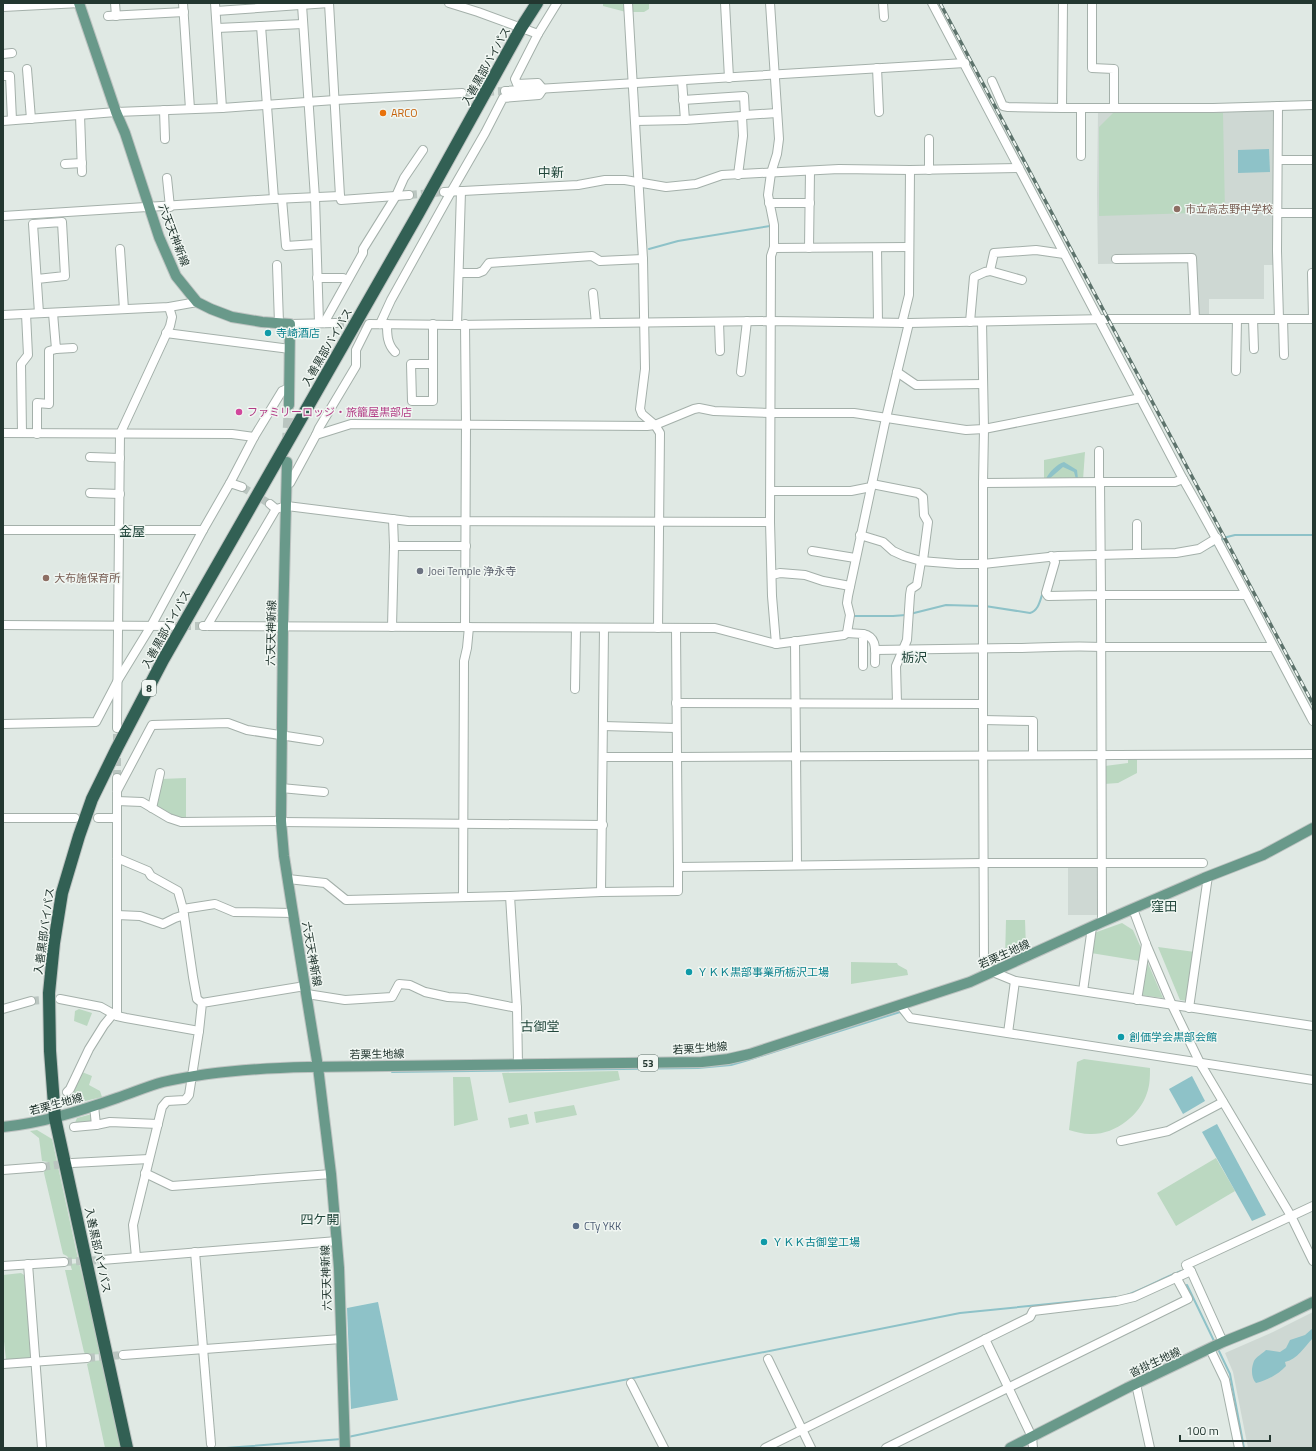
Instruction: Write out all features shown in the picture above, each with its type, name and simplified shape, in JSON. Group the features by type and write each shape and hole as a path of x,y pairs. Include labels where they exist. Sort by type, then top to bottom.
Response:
{"highway":[{"name":"入善黒部バイパス","path":"128,1448 55,1118 50,1051 49,993 54,943 62,893 92,799 163,660 426,201 521,28 537,3"}],"main road":[{"name":"六天天神新線","path":"79,3 116,112 125,133 159,237 176,276 197,302 210,310 232,317 290,324"},
{"path":"289,405 290,324"},
{"name":"六天天神新線","path":"287,462 283,626 281,822 293,913 318,1067 331,1174 337,1241 345,1448"},
{"name":"若栗生地線","path":"3,1127 22,1125 55,1118 162,1082 222,1072 260,1068 702,1062 728,1059 757,1052 970,982 1208,876 1263,855 1313,828"},
{"name":"沓掛生地線","path":"1010,1448 1136,1384 1313,1302"}],"street":[{"path":"3,7 79,3"},
{"path":"115,3 112,16 184,12"},
{"path":"183,3 190,109"},
{"path":"222,108 216,7 329,3 341,200 409,195"},
{"path":"449,3 538,34"},
{"path":"543,89 538,83 516,84 514,79 538,34 557,3"},
{"path":"628,3 643,259 645,322 645,368 640,409 642,414 655,425 660,433 658,628"},
{"path":"725,3 729,78"},
{"path":"770,3 779,139 777,154 771,173 768,195 774,224 774,248 771,256 772,321 770,522 776,644"},
{"path":"883,3 884,17"},
{"path":"932,3 965,63 1183,479 1217,538 1313,721"},
{"path":"1062,3 1062,108"},
{"path":"1092,3 1092,68 1114,69 1114,108"},
{"path":"302,5 315,198 317,278 321,324"},
{"path":"217,28 303,24"},
{"path":"261,26 267,104 278,199 286,246 316,244"},
{"path":"3,54 12,53"},
{"path":"505,91 965,63"},
{"path":"877,68 879,112"},
{"path":"27,69 31,119"},
{"path":"3,76 10,76 12,120"},
{"path":"682,81 685,120"},
{"path":"992,81 1003,106 1008,107 1212,108 1313,105"},
{"path":"395,352 389,344 384,324 391,300 447,192 485,133 503,98 539,95 543,89"},
{"path":"3,121 116,112 222,108 335,100 462,94"},
{"path":"683,100 744,96 743,136 738,175"},
{"path":"1278,106 1277,213 1281,319 1284,355"},
{"path":"1081,108 1081,156"},
{"path":"164,110 165,139"},
{"path":"635,121 685,120 777,113"},
{"path":"80,115 82,172"},
{"path":"929,139 930,170"},
{"path":"321,324 396,196 404,178 423,150"},
{"path":"1278,160 1313,160"},
{"path":"65,164 82,163"},
{"path":"447,192 578,185 605,180 625,180 639,184 666,187 696,184 722,175 810,171 1019,168"},
{"path":"847,633 850,615 847,603 855,558 897,372 906,323 909,295 910,170"},
{"path":"809,248 810,171"},
{"path":"167,178 170,207"},
{"path":"461,191 459,273 466,424 467,627 467,648 464,661 463,896"},
{"path":"3,216 340,196"},
{"path":"770,203 810,203"},
{"path":"1277,213 1313,213"},
{"path":"37,279 65,276 62,222 33,224 39,313"},
{"path":"774,248 910,248"},
{"path":"877,248 878,322"},
{"path":"120,249 124,309"},
{"path":"990,271 994,253 1036,250 1064,254"},
{"path":"459,273 478,273 483,271 490,263 592,256 600,260 643,259"},
{"path":"1116,259 1192,258 1195,319"},
{"path":"277,265 278,323"},
{"path":"970,322 974,277 990,271 1022,280"},
{"path":"286,483 290,483 319,428 356,366 356,350 369,324 747,321 906,323 1313,319 1312,273"},
{"path":"317,278 343,278"},
{"path":"593,293 596,323"},
{"path":"3,315 169,307 197,302"},
{"path":"118,728 120,434 166,333 172,317 169,307"},
{"path":"53,313 56,349"},
{"path":"22,434 21,364 28,355 26,314"},
{"path":"1236,371 1237,319"},
{"path":"1253,319 1254,349"},
{"path":"741,372 747,321"},
{"path":"718,322 720,350"},
{"path":"982,322 984,429 982,720 984,966 993,972 1015,981 1313,1026"},
{"path":"290,324 336,324"},
{"path":"433,324 433,364 433,401 412,401 411,364 433,364"},
{"path":"166,333 290,348"},
{"path":"37,434 37,403 49,404 49,351 73,348"},
{"path":"897,372 916,385 983,384"},
{"path":"3,724 96,722 118,680 151,626 203,530 230,484 254,436 282,391 289,388"},
{"path":"316,435 351,424 655,425 699,408 714,411 770,413 854,412 966,430 984,429 1141,398"},
{"path":"3,433 232,434 254,436"},
{"path":"1099,451 1102,647 1102,922"},
{"path":"90,457 120,458"},
{"path":"983,483 1175,482 1183,479"},
{"path":"230,484 242,487"},
{"path":"771,491 851,491 871,486 918,493 923,497 924,515 928,522 917,585 910,589 906,640 896,666 897,703"},
{"path":"90,493 120,494"},
{"path":"770,522 408,521 287,506 273,506 205,626 715,628 776,644 844,635 847,633 869,635 873,639 875,663"},
{"path":"392,627 394,546 393,519"},
{"path":"1137,524 1137,554"},
{"path":"3,530 203,530"},
{"path":"860,535 883,542 893,551 904,556 922,560 958,564 983,564 998,561 1051,556 1176,554 1199,549 1217,538"},
{"path":"394,546 466,546"},
{"path":"812,551 855,558"},
{"path":"1051,556 1055,562 1046,593 1048,596 1246,595"},
{"path":"772,575 780,573 804,575 823,581 850,586"},
{"path":"3,625 171,626"},
{"path":"575,689 576,628"},
{"path":"601,892 603,825 604,628"},
{"path":"288,879 325,883 346,900 678,891 676,628"},
{"path":"863,634 863,666"},
{"path":"795,641 794,703 797,865"},
{"path":"875,650 983,649 1060,647 1079,645 1102,647 1273,647"},
{"path":"676,703 983,704"},
{"path":"982,720 1033,721 1034,755"},
{"path":"117,791 152,725 228,723 247,730 319,741"},
{"path":"603,726 676,728"},
{"path":"603,757 1313,754"},
{"path":"152,808 160,773"},
{"path":"67,1092 92,1043 104,1025 115,1015 117,778"},
{"path":"281,788 324,792"},
{"path":"117,801 142,802 169,818 181,822 603,825"},
{"path":"3,818 75,818"},
{"path":"98,818 117,818"},
{"path":"117,858 148,871 151,876 178,891 183,912 197,999 202,1003 306,990 345,1000 392,997 399,984 448,997 466,998 517,1008"},
{"path":"678,867 1101,862 1203,863"},
{"path":"1189,1008 1208,876"},
{"path":"510,896 517,1008 518,1064"},
{"path":"117,915 140,916 163,924 183,912 216,904 234,912 293,913"},
{"path":"1133,909 1172,1005 1200,1063 1291,1216 1313,1261"},
{"path":"1083,991 1092,927"},
{"path":"1137,1000 1146,944"},
{"path":"1008,1034 1015,981"},
{"path":"60,999 101,1007 115,1015 199,1031"},
{"path":"3,1009 30,1001"},
{"path":"136,1257 133,1225 162,1107 167,1101 185,1100 188,1095 199,1031 202,1003"},
{"path":"900,1005 910,1018 1313,1080 1313,1077"},
{"path":"1121,1141 1168,1131 1223,1102"},
{"path":"94,1106 96,1125"},
{"path":"74,1127 110,1122 158,1124"},
{"path":"72,1163 149,1159"},
{"path":"3,1170 42,1167"},
{"path":"145,1173 172,1186 331,1174"},
{"path":"765,1448 1030,1317 1033,1310 1117,1302 1134,1297 1176,1277 1187,1266 1313,1206"},
{"path":"102,1260 337,1241"},
{"path":"195,1252 211,1444"},
{"path":"3,1266 64,1262"},
{"path":"28,1264 42,1448"},
{"path":"1187,1266 1224,1342"},
{"path":"886,1448 1188,1299 1176,1277"},
{"path":"123,1355 340,1339"},
{"path":"985,1339 1032,1437 1033,1448"},
{"path":"1210,1349 1225,1380 1239,1448"},
{"path":"3,1364 87,1358"},
{"path":"768,1359 811,1448"},
{"path":"630,1383 664,1448"},
{"path":"1136,1384 1150,1448"}],"shaded area":[{"path":"1098,111 1274,111 1276,265 1264,265 1264,299 1209,299 1209,315 1190,315 1188,263 1098,264"},
{"path":"1100,864 1100,915 1068,915 1068,865"},
{"path":"1313,1312 1313,1448 1248,1448 1233,1372 1225,1353 1273,1332"}],"green space":[{"path":"603,3 625,3 626,12 603,6"},
{"path":"632,3 649,3 649,9 644,12 633,12"},
{"path":"1113,113 1223,113 1225,212 1099,216 1099,127"},
{"path":"1085,452 1083,480 1044,481 1044,460"},
{"path":"1128,758 1137,758 1137,773 1118,783 1104,784 1105,766 1128,763"},
{"path":"186,778 186,817 176,817 155,805 161,779"},
{"path":"1006,920 1025,920 1026,947 1005,958"},
{"path":"1122,923 1133,930 1142,950 1140,961 1091,953 1094,933"},
{"path":"1158,947 1195,952 1188,1001 1180,1000"},
{"path":"1146,959 1163,998 1140,995"},
{"path":"851,962 897,963 907,970 908,975 851,984"},
{"path":"79,1009 92,1013 87,1026 74,1021 75,1011"},
{"path":"1084,1059 1150,1068 1148,1090 1139,1109 1125,1122 1108,1131 1090,1134 1069,1130 1077,1062"},
{"path":"618,1071 620,1080 509,1103 502,1073"},
{"path":"82,1072 92,1076 89,1085 100,1091 102,1097 81,1102 68,1094"},
{"path":"453,1077 470,1077 478,1120 454,1126"},
{"path":"574,1105 577,1115 536,1123 534,1112"},
{"path":"92,1114 92,1122 74,1125 77,1118"},
{"path":"527,1114 529,1124 510,1128 508,1118"},
{"path":"37,1130 52,1139 78,1259 69,1259 63,1254 44,1173 45,1168 49,1168 48,1162 42,1161 39,1138 30,1131"},
{"path":"1216,1158 1235,1191 1176,1226 1157,1193"},
{"path":"79,1263 102,1354 86,1355 84,1352 65,1270 72,1270 70,1264"},
{"path":"21,1273 24,1275 32,1358 6,1360 3,1332 3,1275"},
{"path":"104,1360 122,1448 105,1448 87,1364 92,1361"}],"water":[{"path":"1269,149 1270,172 1238,173 1238,150"},
{"path":"1064,462 1077,470 1078,479 1076,479 1074,472 1063,467 1048,480 1046,479 1054,469"},
{"path":"1192,1076 1205,1101 1183,1114 1169,1089"},
{"path":"1217,1124 1266,1215 1252,1221 1202,1132"},
{"path":"378,1302 398,1400 351,1409 347,1308"},
{"path":"1313,1328 1313,1338 1294,1358 1285,1362 1286,1366 1283,1369 1272,1377 1256,1383 1252,1376 1252,1367 1256,1358 1266,1350 1280,1352 1286,1348 1290,1340 1305,1335"}],"waterway":[{"path":"649,249 678,241 770,226"},
{"path":"1219,541 1235,535 1313,535"},
{"path":"1207,548 1216,544"},
{"path":"985,606 1030,613 1037,607 1043,592"},
{"path":"910,614 946,605 981,606"},
{"path":"853,616 906,615"},
{"path":"392,1072 698,1068 731,1065 900,1012 904,1016"},
{"path":"1127,1295 1181,1271"},
{"path":"1187,1285 1215,1343"},
{"path":"348,1437 518,1401 960,1313 1119,1297"},
{"path":"1218,1349 1230,1374 1244,1448"},
{"path":"226,1448 342,1439"}],"tunnel":[{"path":"462,93 505,91"},
{"path":"409,195 444,192"},
{"path":"336,323 369,324"},
{"path":"287,443 289,405"},
{"path":"242,487 270,504"},
{"path":"171,626 203,626"},
{"path":"117,728 117,778"},
{"path":"31,1001 54,999"},
{"path":"42,1167 70,1163"},
{"path":"64,1262 102,1260"},
{"path":"87,1358 123,1355"}],"railway":[{"path":"940,3 1313,704"}],"place":[{"name":"ARCO","path":"383,113"},
{"name":"市立高志野中学校","path":"1177,209"},
{"name":"寺崎酒店","path":"268,333"},
{"name":"ファミリーロッジ・旅籠屋黒部店","path":"239,412"},
{"name":"Joei Temple 浄永寺","path":"420,571"},
{"name":"大布施保育所","path":"46,578"},
{"name":"ＹＫＫ黒部事業所栃沢工場","path":"689,972"},
{"name":"創価学会黒部会館","path":"1121,1037"},
{"name":"CTy YKK","path":"576,1226"},
{"name":"ＹＫＫ古御堂工場","path":"764,1242"}],"district":[{"name":"中新","path":"551,172"},
{"name":"金屋","path":"132,531"},
{"name":"栃沢","path":"914,657"},
{"name":"窪田","path":"1164,906"},
{"name":"古御堂","path":"540,1026"},
{"name":"四ケ開","path":"320,1219"}]}
